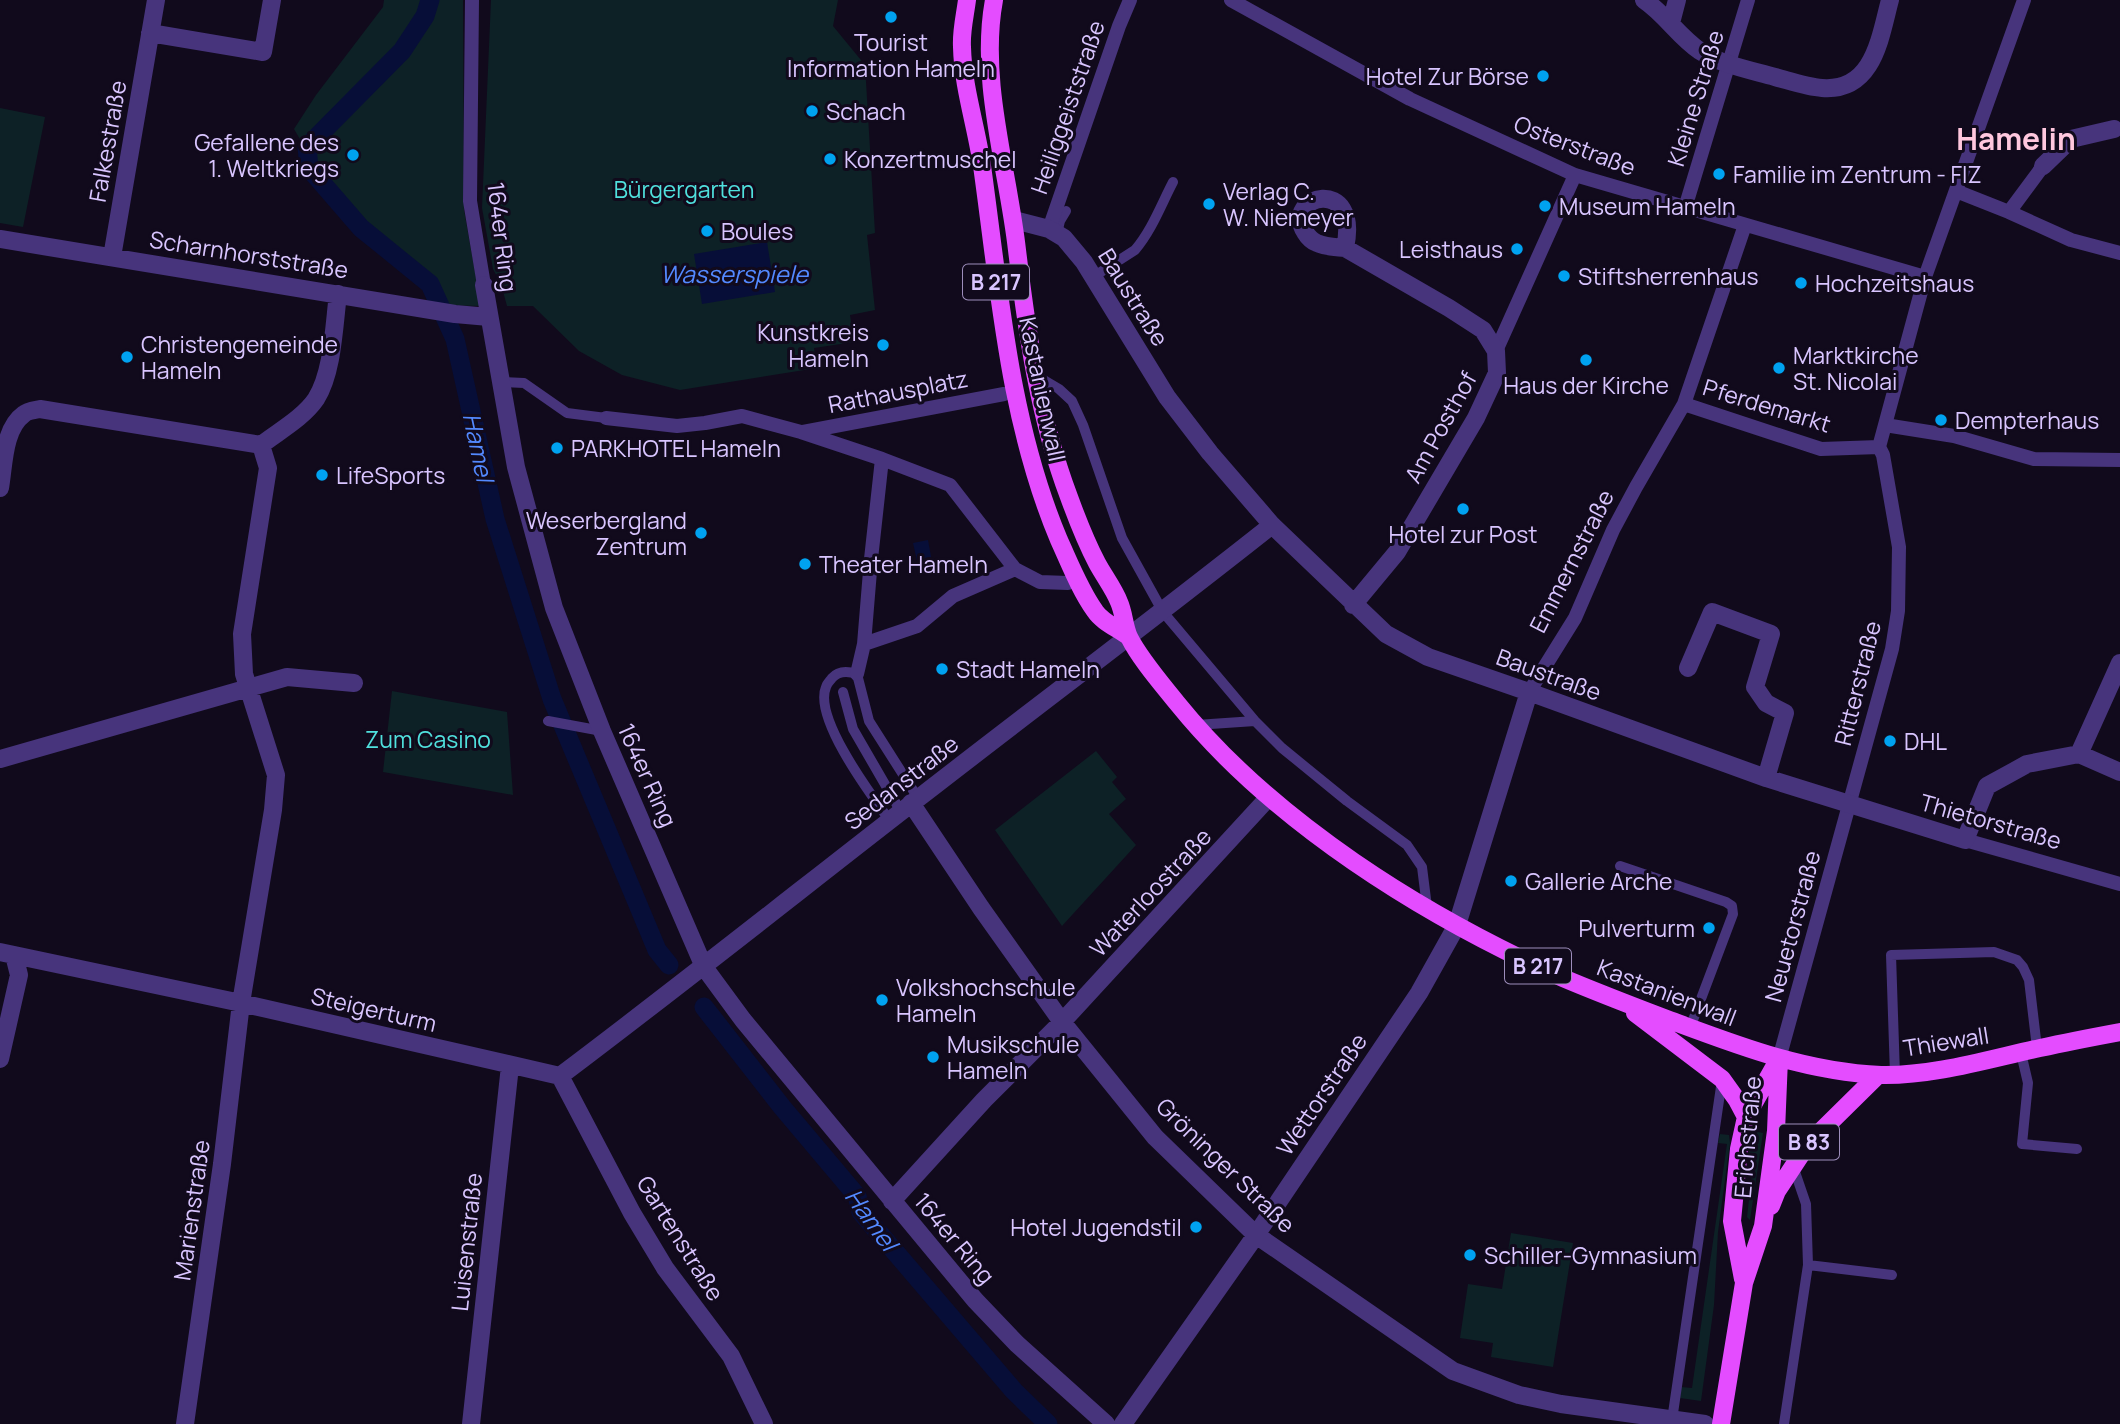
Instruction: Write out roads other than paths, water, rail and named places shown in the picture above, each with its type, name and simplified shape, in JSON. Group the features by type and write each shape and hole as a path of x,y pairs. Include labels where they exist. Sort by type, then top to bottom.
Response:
{"main road":[{"name":"Kastanienwall","path":"967,0 962,30 963,67 984,173 994,270 1021,423 1031,461 1066,556 1096,614 1129,636"},
{"name":"Kastanienwall","path":"994,0 989,46 993,86 1026,317 1057,465 1080,526 1119,601 1129,636 1153,673 1195,725 1269,796 1337,850 1427,907 1525,960 1622,1002 1779,1059"},
{"path":"1622,1002 1722,1079 1746,1117"},
{"name":"Thiewall","path":"1779,1059 1831,1070 1886,1075 1944,1069 2120,1032"},
{"name":"Erichstraße","path":"1744,1283 1732,1221 1739,1149 1746,1117 1779,1059"},
{"name":"Erichstraße","path":"1721,1424 1744,1283 1763,1226 1776,1131 1779,1059"},
{"name":"B 83","path":"1763,1226 1777,1191 1808,1144 1886,1075"}],"street":[{"name":"Falkestraße","path":"112,257 156,0"},
{"path":"150,33 263,52 272,0"},
{"name":"164er Ring","path":"472,0 470,201 516,467 554,608 602,731 704,967 743,1020 975,1300 1017,1344 1106,1424"},
{"name":"Heiliggeiststraße","path":"1053,232 1119,26 1130,0"},
{"name":"Osterstraße","path":"1231,0 1410,99 1575,175 1925,277"},
{"path":"1644,0 1700,51 1729,64 1821,88 1843,85 1862,74 1874,57 1889,0"},
{"path":"1671,23 1677,0"},
{"name":"Kleine Straße","path":"1685,208 1748,0"},
{"path":"1879,447 1925,277 2024,0"},
{"path":"2009,212 2043,166 2071,139 2118,126"},
{"path":"1496,351 1575,175"},
{"path":"1956,191 2071,240 2120,253"},
{"path":"1014,220 1053,232"},
{"name":"Emmernstraße","path":"1457,925 1529,692 1575,618 1613,530 1684,404 1745,225"},
{"name":"Baustraße","path":"1053,232 1064,238 1084,262 1167,397 1210,453 1272,525 1386,634 1428,657 1849,805"},
{"name":"Scharnhorststraße","path":"0,239 455,314 489,317"},
{"name":"Am Posthof","path":"1345,248 1483,330 1496,351 1497,373 1476,418 1397,552 1353,604"},
{"path":"0,488 7,444 13,427 24,414 40,409 261,444 300,415 315,400 326,376 338,294"},
{"name":"Rathausplatz","path":"801,432 1004,394"},
{"name":"Pferdemarkt","path":"1684,404 1821,449 1879,447"},
{"name":"Rathausplatz","path":"606,418 677,426 742,416 882,459 950,485 1015,569 1040,582 1068,583"},
{"path":"1885,425 1954,436 2034,459 2120,460"},
{"name":"Marienstraße","path":"185,1424 276,775 244,674 242,634 268,468 261,444"},
{"name":"Ritterstraße","path":"1849,805 1892,649 1898,611 1899,547 1883,455 1879,447"},
{"path":"857,674 864,644 882,459"},
{"path":"1129,636 1272,525"},
{"path":"864,644 918,626 953,596 1015,569"},
{"path":"1688,668 1712,612 1771,634 1755,687 1766,703 1785,713 1766,778"},
{"name":"Sedanstraße","path":"704,967 1129,636"},
{"path":"2079,754 2120,663"},
{"path":"0,759 287,677 355,683"},
{"path":"1965,840 1987,786 2027,764 2079,754 2120,772"},
{"name":"Waterloostraße","path":"892,1201 984,1100 1062,1023 1269,796"},
{"name":"Thietorstraße","path":"1849,805 2120,884"},
{"name":"Neuetorstraße","path":"1779,1059 1849,805"},
{"name":"Gröninger Straße","path":"905,809 981,908 1062,1023 1155,1137 1256,1235 1453,1371 1519,1395 1561,1404 1705,1424"},
{"name":"Wettorstraße","path":"1123,1424 1256,1235 1419,993 1457,925"},
{"path":"0,1059 19,975 7,954"},
{"name":"Steigerturm","path":"7,954 242,1003 560,1076"},
{"path":"560,1076 704,967"},
{"name":"Luisenstraße","path":"471,1424 510,1066"},
{"name":"Gartenstraße","path":"560,1076 632,1213 665,1268 731,1356 764,1424"}],"lane":[{"path":"1093,277 1135,250 1146,237 1172,182"},
{"path":"1053,232 1066,211"},
{"name":"Kastanienwall","path":"1037,376 1059,388 1072,401 1083,425 1122,538 1163,612 1255,721 1300,763 1407,845 1423,867 1427,907"},
{"path":"501,382 524,383 568,413 606,418"},
{"path":"847,671 857,674 869,721 905,809 858,777 838,742 824,700 826,687 835,675 847,671"},
{"path":"843,692 853,729 905,809"},
{"path":"548,721 602,731"},
{"path":"1195,725 1255,721"},
{"path":"1620,866 1732,906 1733,914 1690,1028"},
{"path":"1886,1075 1891,955 1994,952 2010,956 2023,967 2029,980 2028,1083 2022,1144 2077,1149"},
{"name":"Erichstraße","path":"1672,1420 1722,1079"},
{"path":"1784,1424 1808,1265 1806,1204 1793,1166"},
{"path":"1808,1265 1892,1275"}],"water":[{"name":"Wasserspiele","path":"767,242 775,292 702,304 694,254"},
{"path":"928,540 933,567 919,570 913,543"}],"waterway":[{"name":"Hamel","path":"430,0 425,16 402,51 307,147 309,168 361,228 430,284 455,339 495,519 552,699 657,950 669,965"},
{"name":"Hamel","path":"704,1007 782,1107 857,1196 861,1212 1014,1391 1048,1424"}],"place":[{"name":"Tourist Information Hameln","path":"891,17"},
{"name":"Hotel Zur Börse","path":"1543,76"},
{"name":"Schach","path":"812,111"},
{"name":"Gefallene des 1. Weltkriegs","path":"353,155"},
{"name":"Konzertmuschel","path":"830,159"},
{"name":"Familie im Zentrum - FIZ","path":"1719,174"},
{"name":"Verlag C. W. Niemeyer","path":"1209,204"},
{"name":"Museum Hameln","path":"1545,206"},
{"name":"Boules","path":"707,231"},
{"name":"Leisthaus","path":"1517,249"},
{"name":"Stiftsherrenhaus","path":"1564,276"},
{"name":"Hochzeitshaus","path":"1801,283"},
{"name":"Kunstkreis Hameln","path":"883,345"},
{"name":"Christengemeinde Hameln","path":"127,357"},
{"name":"Haus der Kirche","path":"1586,360"},
{"name":"Marktkirche St. Nicolai","path":"1779,368"},
{"name":"Dempterhaus","path":"1941,420"},
{"name":"PARKHOTEL Hameln","path":"557,448"},
{"name":"LifeSports","path":"322,475"},
{"name":"Hotel zur Post","path":"1463,509"},
{"name":"Weserbergland Zentrum","path":"701,533"},
{"name":"Theater Hameln","path":"805,564"},
{"name":"Stadt Hameln","path":"942,669"},
{"name":"DHL","path":"1890,741"},
{"name":"Gallerie Arche","path":"1511,881"},
{"name":"Pulverturm","path":"1709,928"},
{"name":"Volkshochschule Hameln","path":"882,1000"},
{"name":"Musikschule Hameln","path":"933,1057"},
{"name":"Hotel Jugendstil","path":"1196,1227"},
{"name":"Schiller-Gymnasium","path":"1470,1255"}],"district":[{"name":"Hamelin","path":"2016,138"}],"park label":[{"name":"Bürgergarten","path":"684,189"},
{"name":"Zum Casino","path":"428,739"}]}
